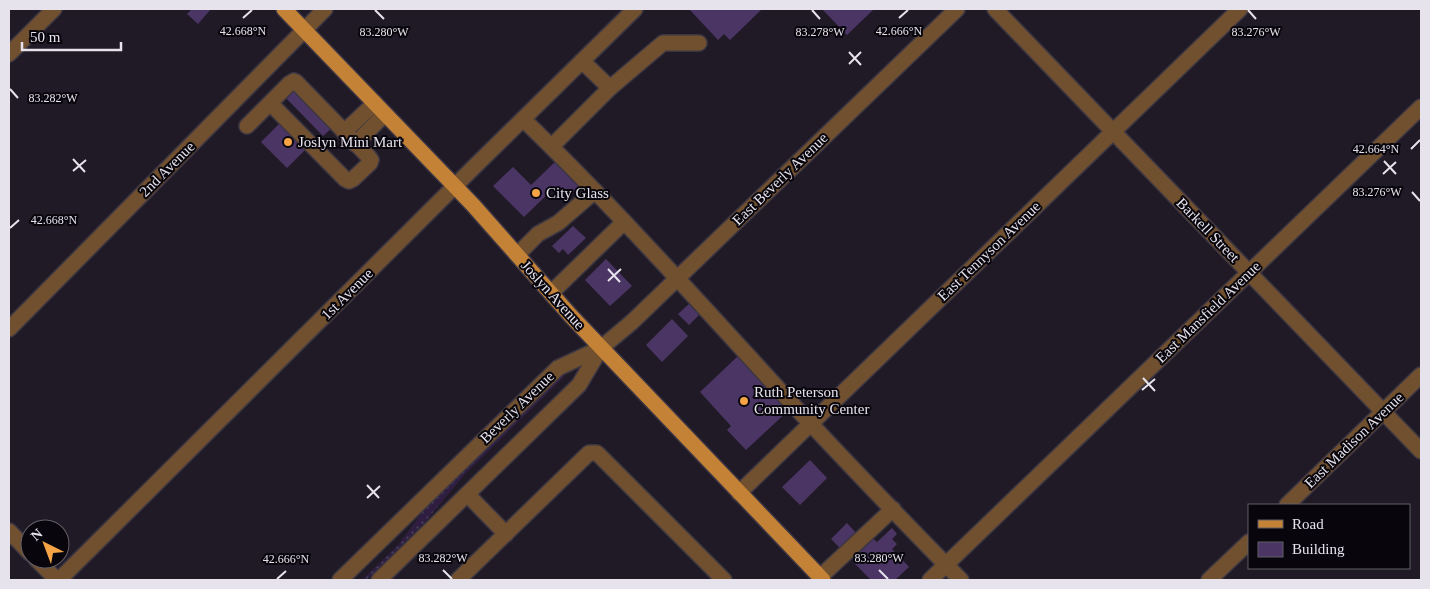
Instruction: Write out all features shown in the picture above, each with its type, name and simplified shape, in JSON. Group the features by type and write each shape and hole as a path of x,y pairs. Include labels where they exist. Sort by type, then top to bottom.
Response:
{"main road":[{"name":"Joslyn Avenue","path":"284,9 456,187 601,348 822,579"}],"street":[{"path":"9,54 54,9"},
{"name":"2nd Avenue","path":"9,329 326,9"},
{"name":"1st Avenue","path":"58,580 635,9"},
{"name":"East Beverly Avenue","path":"601,348 632,322 957,9"},
{"name":"Barkell Street","path":"995,9 1421,452"},
{"name":"East Tennyson Avenue","path":"739,493 1240,9"},
{"path":"556,142 610,88 663,43 699,43"},
{"path":"582,61 610,88"},
{"path":"247,126 273,100 289,84 294,81 356,144 370,160 370,163 353,179 349,181 345,179 273,100 256,79"},
{"path":"344,132 375,103"},
{"name":"East Mansfield Avenue","path":"930,580 1421,106"},
{"path":"356,144 386,114"},
{"path":"522,119 595,191 678,278 811,423 961,580"},
{"path":"517,255 538,234 558,223 595,191"},
{"path":"551,293 624,222"},
{"name":"Beverly Avenue","path":"379,580 579,385 601,348"},
{"name":"Beverly Avenue","path":"340,580 558,368 601,348"},
{"name":"East Madison Avenue","path":"1287,504 1421,376"},
{"path":"458,580 589,453 597,453 724,580"},
{"path":"467,494 506,534"},
{"path":"822,579 893,509"},
{"path":"9,531 20,543"},
{"path":"1208,580 1248,543"},
{"path":"46,569 58,580"}],"shaded area":[{"path":"562,375 564,377 466,473 424,523 366,580 362,580 398,545 428,505"}],"building":[{"path":"192,9 211,9 198,24 187,14"},
{"path":"691,9 761,10 730,40 724,34 718,40"},
{"path":"822,9 874,9 847,35"},
{"path":"292,84 334,126 323,136 282,94"},
{"path":"280,123 306,149 287,168 261,142"},
{"name":"City Glass","path":"555,162 579,187 566,199 555,187 524,217 493,186 513,167 531,185"},
{"path":"573,226 586,238 568,255 563,249 559,253 552,246"},
{"path":"606,259 632,286 610,306 585,280"},
{"path":"690,303 700,314 689,325 678,314"},
{"path":"672,319 688,336 662,362 646,345"},
{"name":"Ruth Peterson Community Center","path":"738,356 789,410 746,450 727,430 731,426 700,392"},
{"path":"810,460 827,478 800,505 782,487"},
{"path":"847,523 857,534 841,549 831,539"},
{"path":"892,528 897,534 892,539 897,544 892,549 909,567 895,580 871,580 853,562 861,555 856,550 870,536 877,542"}],"place":[{"name":"Joslyn Mini Mart","path":"288,142"},
{"name":"City Glass","path":"536,193"},
{"name":"Ruth Peterson Community Center","path":"744,401"}]}
